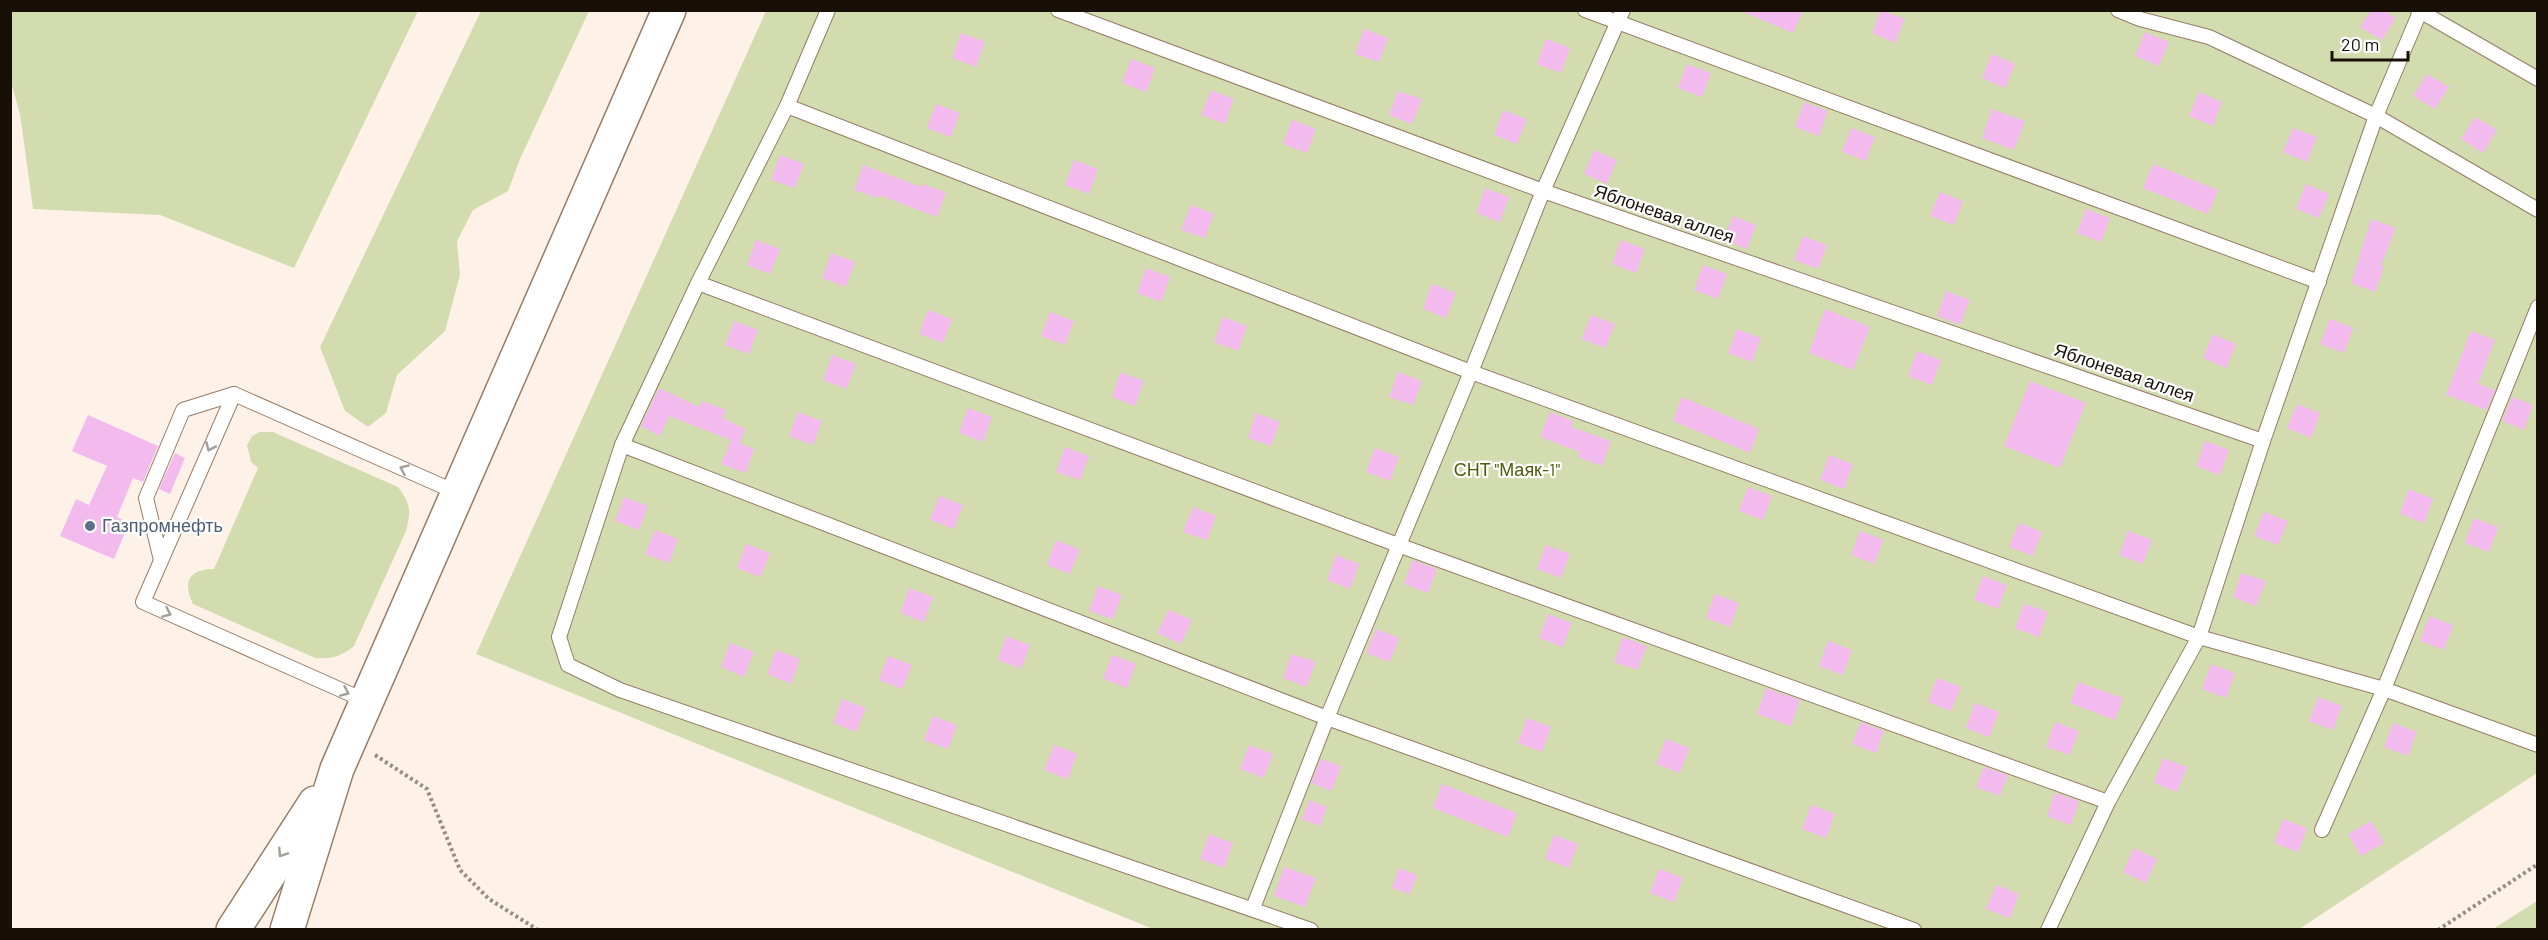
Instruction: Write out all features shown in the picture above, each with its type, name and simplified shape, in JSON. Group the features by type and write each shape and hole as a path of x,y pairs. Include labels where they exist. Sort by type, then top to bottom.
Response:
{"highway":[{"path":"286,930 337,769 669,10"},
{"path":"233,930 337,769"}],"lane":[{"path":"828,10 787,106 698,283 621,445 559,637 568,665 620,690 1311,930"},
{"name":"Яблоневая аллея","path":"1058,10 1543,191 2263,441"},
{"path":"1585,10 1620,16 2319,282"},
{"path":"2118,10 2140,19 2210,37 2376,116 2538,210"},
{"path":"2048,930 2109,802 2199,637 2263,441 2376,116 2419,11 2538,79"},
{"path":"1253,908 1327,718 1471,372 1543,191 1620,16"},
{"path":"787,106 1471,372 2199,637 2384,688 2538,745"},
{"path":"698,283 1398,545 2109,802"},
{"path":"2322,830 2384,688 2538,307"},
{"path":"160,560 146,498 183,410 234,394 458,493"},
{"path":"234,394 142,602 366,701"},
{"path":"621,445 1327,718 1914,930"}],"path":[{"path":"350,739 427,789 460,870 489,899 538,930"},
{"path":"2438,930 2538,864"}],"green space":[{"path":"11,10 418,11 294,268 160,215 33,209 20,114 11,82"},
{"path":"481,11 589,11 520,159 508,191 473,210 457,241 460,275 445,331 397,375 386,413 368,427 345,411 320,347"},
{"name":"СНТ \"Маяк-1\"","path":"766,11 2537,11 2537,773 2299,929 1153,929 476,654"},
{"path":"260,432 273,432 398,487 408,503 409,518 406,531 354,646 345,653 326,658 315,658 193,604 188,583 193,574 214,569 258,468 251,462 247,445 252,436"},
{"path":"2537,901 2537,929 2493,929"}],"building":[{"path":"1739,10 1803,10 1793,33"},
{"path":"1881,10 1905,19 1895,43 1872,33"},
{"path":"2371,10 2383,10 2396,18 2382,40 2360,27"},
{"path":"1364,29 1388,38 1379,62 1355,54"},
{"path":"2145,32 2169,42 2159,66 2135,56"},
{"path":"961,33 985,42 976,67 952,58"},
{"path":"1546,39 1570,48 1561,73 1537,64"},
{"path":"1992,54 2015,64 2005,88 1982,78"},
{"path":"1131,59 1155,68 1146,92 1122,83"},
{"path":"1687,64 1711,73 1702,97 1678,88"},
{"path":"2427,74 2449,87 2435,109 2413,96"},
{"path":"1211,90 1234,99 1225,124 1201,115"},
{"path":"1398,91 1422,99 1412,124 1389,115"},
{"path":"2199,92 2222,102 2213,126 2189,116"},
{"path":"1804,102 1828,111 1819,136 1795,127"},
{"path":"936,104 960,113 951,137 927,128"},
{"path":"1992,109 2025,121 2014,150 1982,138"},
{"path":"1503,110 1527,119 1517,144 1494,135"},
{"path":"2475,117 2497,130 2483,153 2461,139"},
{"path":"1292,120 1316,129 1307,153 1283,144"},
{"path":"1851,128 1875,137 1866,161 1842,152"},
{"path":"2293,128 2317,137 2307,162 2283,152"},
{"path":"1594,150 1617,160 1607,184 1584,174"},
{"path":"780,155 804,164 795,188 771,180"},
{"path":"1074,160 1098,169 1089,194 1065,185"},
{"path":"2153,164 2218,190 2208,214 2143,188"},
{"path":"863,165 921,187 922,184 946,192 937,217 879,195 878,198 854,190"},
{"path":"2306,184 2329,194 2319,218 2296,209"},
{"path":"1485,188 1509,197 1500,222 1476,213"},
{"path":"1940,192 1963,201 1954,225 1930,216"},
{"path":"1191,205 1214,214 1205,238 1181,230"},
{"path":"2086,209 2110,218 2101,242 2077,233"},
{"path":"1733,216 1756,225 1747,249 1723,240"},
{"path":"2371,219 2396,228 2381,266 2384,267 2375,292 2351,283"},
{"path":"1803,236 1827,245 1818,269 1794,260"},
{"path":"756,240 780,249 770,274 747,265"},
{"path":"1621,240 1645,249 1636,273 1612,264"},
{"path":"831,253 855,262 846,287 822,278"},
{"path":"1703,265 1727,274 1718,299 1694,290"},
{"path":"1146,268 1170,277 1161,302 1137,293"},
{"path":"1432,284 1456,293 1446,318 1423,309"},
{"path":"1946,291 1970,300 1960,325 1937,316"},
{"path":"1825,309 1870,327 1853,370 1809,353"},
{"path":"928,310 952,319 943,343 919,334"},
{"path":"1050,312 1074,321 1065,345 1041,336"},
{"path":"1591,315 1615,324 1605,348 1582,339"},
{"path":"1223,317 1247,326 1238,351 1214,342"},
{"path":"2330,319 2353,328 2344,353 2320,344"},
{"path":"734,321 758,330 749,354 725,345"},
{"path":"1737,329 1761,338 1752,362 1728,353"},
{"path":"2471,331 2495,340 2478,384 2495,390 2487,410 2446,395"},
{"path":"2213,334 2236,344 2226,368 2203,358"},
{"path":"1917,351 1941,360 1932,385 1908,376"},
{"path":"832,355 856,364 847,389 823,380"},
{"path":"1120,372 1144,381 1135,406 1112,397"},
{"path":"1398,372 1422,381 1413,405 1389,397"},
{"path":"2030,381 2086,403 2060,468 2004,446"},
{"path":"659,388 699,407 702,401 726,410 723,418 745,429 740,443 754,449 746,473 721,464 731,440 669,416 660,436 641,426"},
{"path":"1682,397 1759,429 1750,453 1673,421"},
{"path":"2512,397 2533,405 2524,430 2502,421"},
{"path":"2297,404 2320,413 2311,438 2287,428"},
{"path":"968,408 992,417 983,442 959,433"},
{"path":"798,412 822,421 813,445 789,436"},
{"path":"1550,412 1573,421 1571,427 1611,441 1602,466 1578,457 1580,452 1540,437"},
{"path":"1256,413 1280,422 1271,446 1248,438"},
{"path":"88,415 158,446 143,482 133,478 117,517 129,523 114,559 60,536 76,499 89,505 107,466 72,451"},
{"path":"2205,441 2229,450 2220,475 2196,466"},
{"path":"1065,447 1089,456 1080,480 1056,472"},
{"path":"1375,448 1399,457 1390,481 1366,472"},
{"path":"175,453 185,458 170,494 159,489"},
{"path":"1829,455 1853,464 1844,489 1820,480"},
{"path":"1748,487 1772,496 1763,520 1739,511"},
{"path":"2409,489 2433,499 2424,523 2400,514"},
{"path":"939,496 963,505 954,529 930,520"},
{"path":"624,497 648,506 639,530 615,521"},
{"path":"1193,507 1216,516 1207,540 1183,532"},
{"path":"2264,512 2288,521 2278,545 2254,536"},
{"path":"2474,518 2498,527 2489,552 2465,543"},
{"path":"2019,523 2042,532 2033,556 2009,547"},
{"path":"655,530 678,539 669,563 645,554"},
{"path":"1860,531 1884,540 1874,564 1851,555"},
{"path":"2128,531 2152,540 2143,564 2119,555"},
{"path":"1056,540 1080,550 1070,574 1047,565"},
{"path":"746,544 770,553 760,577 737,568"},
{"path":"1546,545 1570,554 1561,578 1537,569"},
{"path":"1336,555 1359,564 1350,589 1327,580"},
{"path":"1413,560 1437,569 1428,593 1404,584"},
{"path":"2241,573 2266,581 2256,606 2233,597"},
{"path":"1983,576 2007,585 1998,609 1974,600"},
{"path":"1098,586 1122,595 1113,619 1089,611"},
{"path":"909,588 933,597 924,622 900,613"},
{"path":"1715,594 1739,603 1730,627 1706,618"},
{"path":"2024,604 2048,612 2039,637 2015,628"},
{"path":"1169,610 1192,620 1181,644 1157,633"},
{"path":"1548,614 1572,623 1563,647 1539,638"},
{"path":"2429,616 2453,625 2444,650 2420,641"},
{"path":"1376,629 1399,638 1390,662 1366,653"},
{"path":"1006,636 1030,645 1021,669 998,660"},
{"path":"1623,637 1647,646 1637,670 1614,662"},
{"path":"1828,641 1852,650 1843,675 1819,666"},
{"path":"730,643 754,652 744,677 721,667"},
{"path":"776,650 800,659 791,684 767,674"},
{"path":"1291,654 1316,662 1306,687 1283,678"},
{"path":"1112,655 1136,664 1127,688 1103,679"},
{"path":"888,656 912,665 902,689 879,680"},
{"path":"2211,664 2235,673 2226,698 2202,689"},
{"path":"1937,678 1961,687 1951,711 1928,702"},
{"path":"2078,682 2123,698 2115,720 2070,703"},
{"path":"1766,688 1800,700 1791,726 1757,714"},
{"path":"2318,697 2342,706 2333,730 2309,721"},
{"path":"842,699 866,708 856,732 833,723"},
{"path":"1975,703 1999,712 1989,737 1966,728"},
{"path":"933,716 957,725 948,749 924,740"},
{"path":"1527,718 1551,727 1542,752 1518,743"},
{"path":"1861,722 1884,731 1876,753 1852,744"},
{"path":"2055,722 2079,731 2070,755 2046,747"},
{"path":"2393,723 2417,732 2408,756 2384,747"},
{"path":"1666,739 1689,748 1680,773 1656,764"},
{"path":"1054,745 1077,754 1068,779 1044,770"},
{"path":"1249,745 1273,754 1264,778 1240,769"},
{"path":"2163,758 2187,767 2177,792 2154,783"},
{"path":"1321,759 1341,766 1332,791 1311,783"},
{"path":"1984,767 2008,775 2000,796 1976,787"},
{"path":"1442,784 1517,813 1508,837 1433,808"},
{"path":"2055,793 2079,801 2071,825 2047,816"},
{"path":"1309,800 1327,807 1320,826 1302,819"},
{"path":"1811,805 1835,814 1826,838 1802,829"},
{"path":"2283,819 2307,828 2298,852 2274,843"},
{"path":"2371,821 2384,843 2361,856 2348,834"},
{"path":"1209,834 1233,843 1224,868 1200,859"},
{"path":"1554,835 1578,844 1569,868 1545,859"},
{"path":"2134,848 2157,859 2146,883 2123,872"},
{"path":"1284,867 1316,878 1305,907 1274,896"},
{"path":"1399,868 1417,875 1410,894 1392,888"},
{"path":"1659,869 1683,878 1674,902 1650,893"},
{"path":"1996,885 2019,894 2010,918 1986,909"}],"place":[{"name":"Газпромнефть","path":"90,526"}]}
